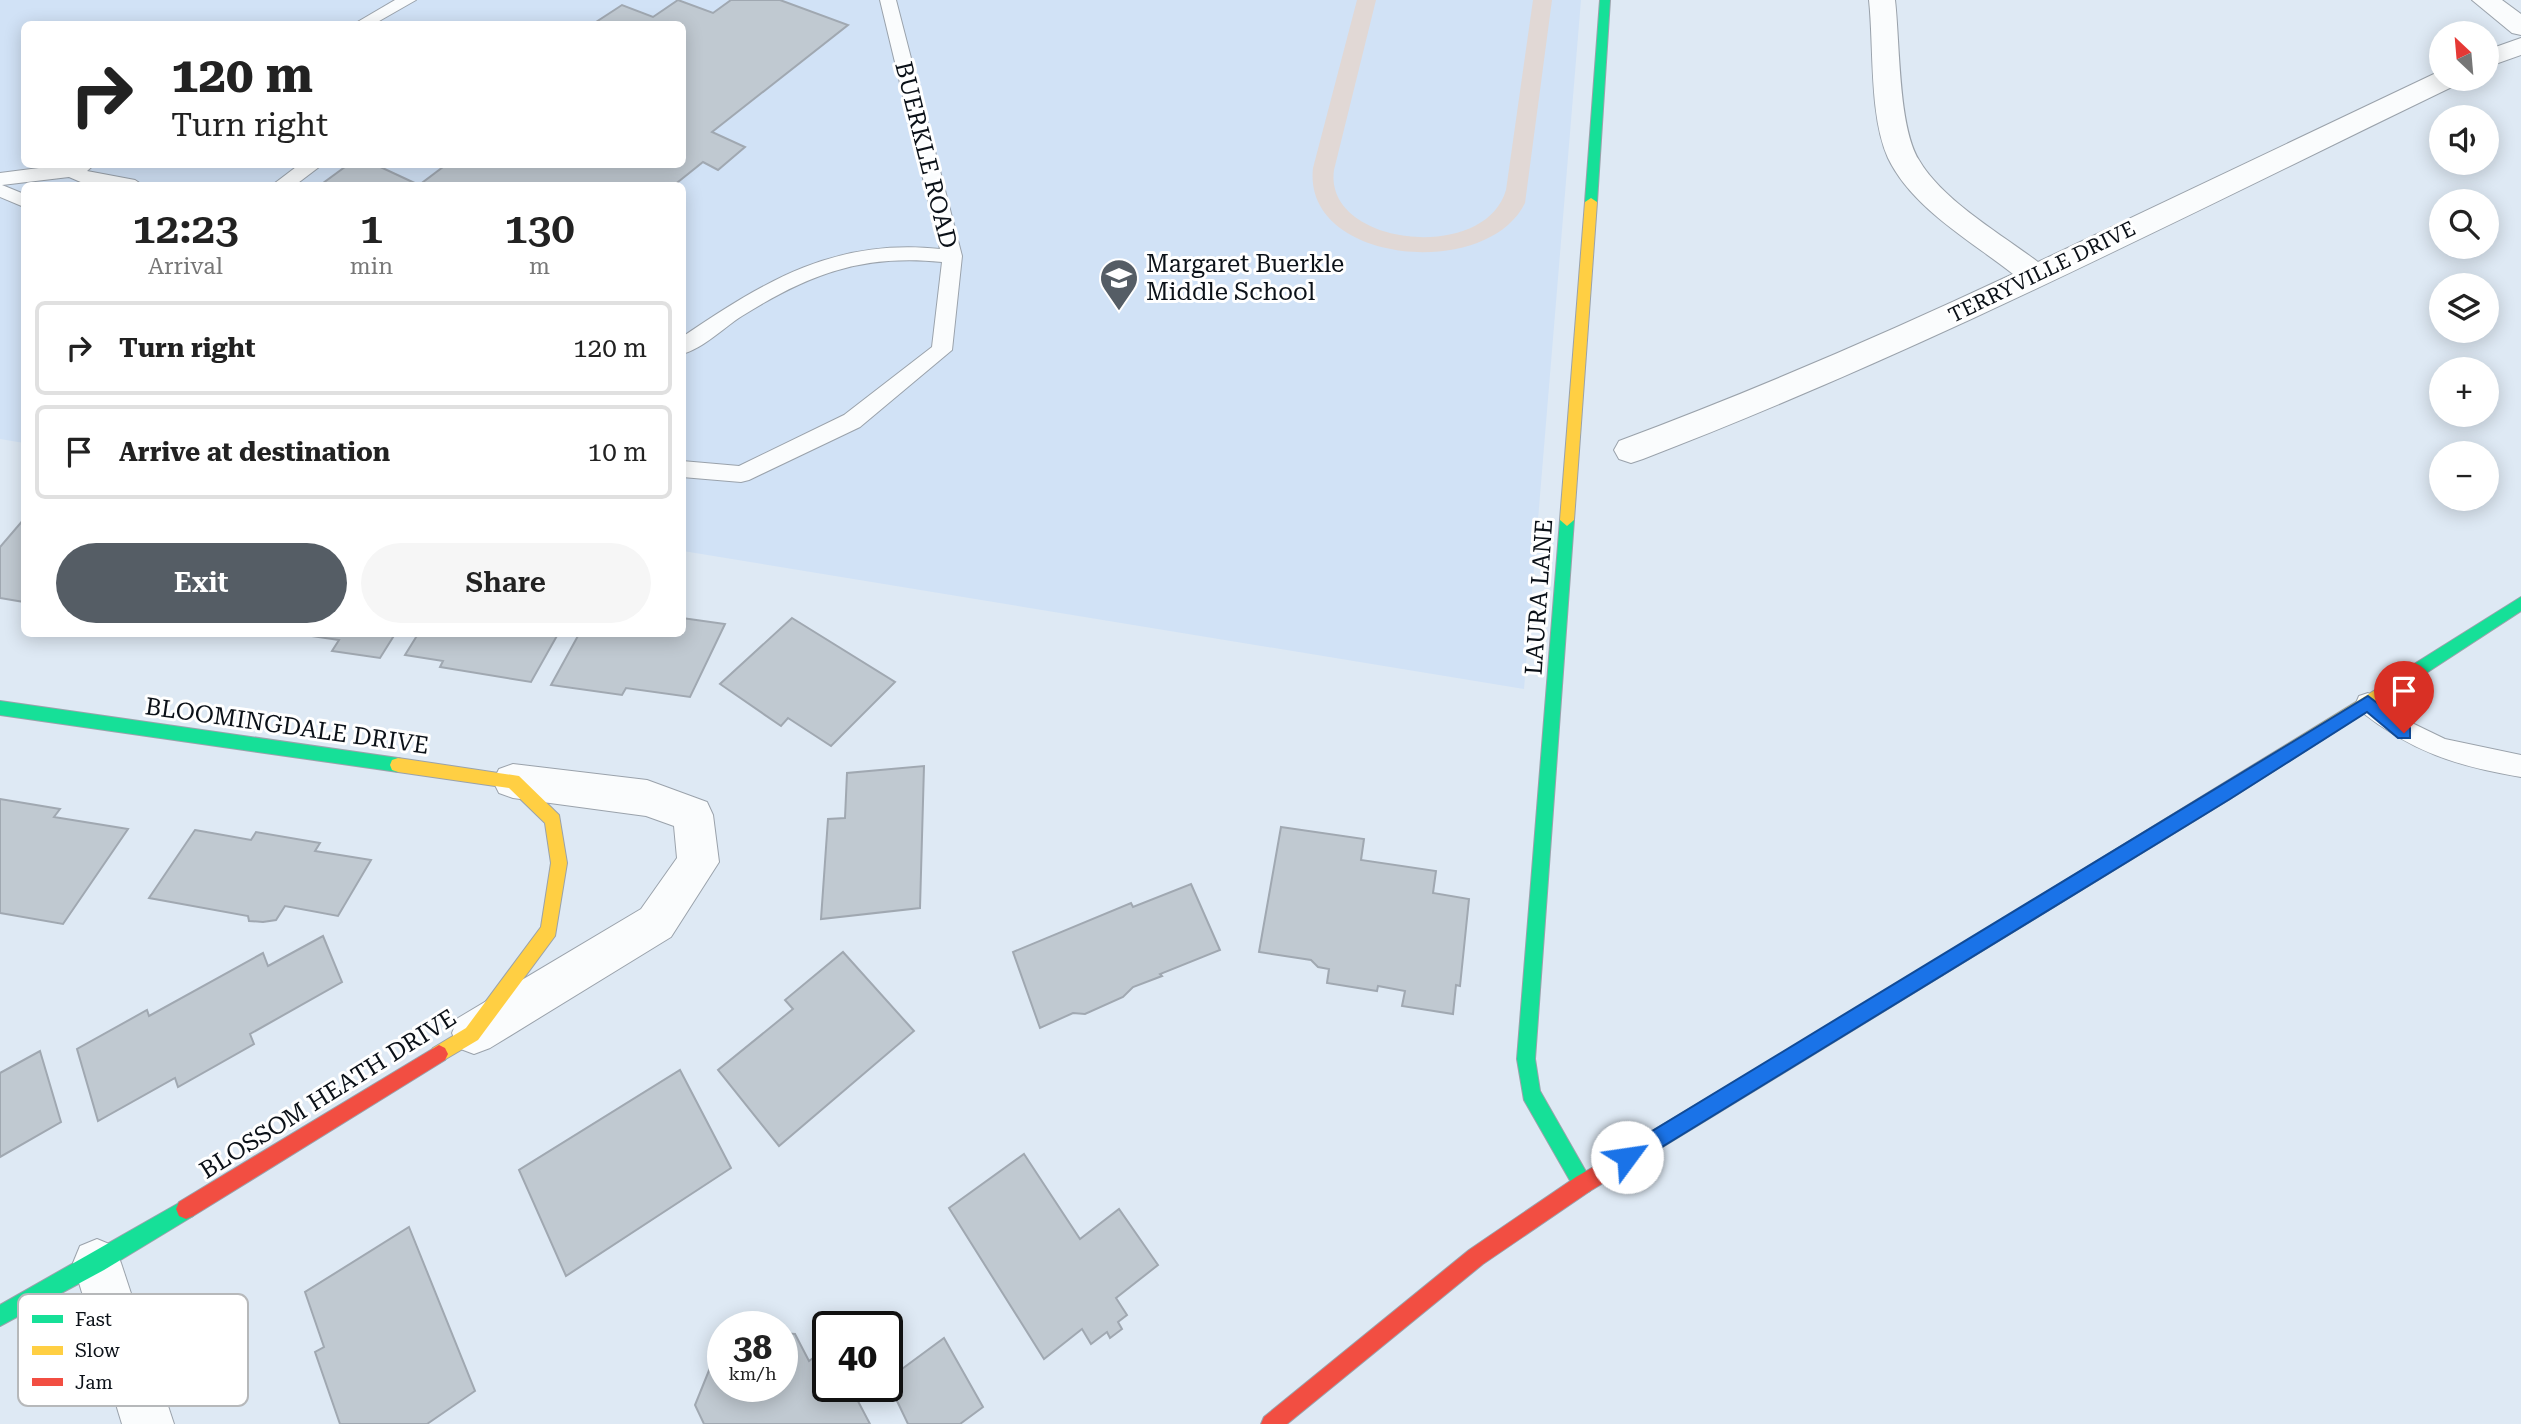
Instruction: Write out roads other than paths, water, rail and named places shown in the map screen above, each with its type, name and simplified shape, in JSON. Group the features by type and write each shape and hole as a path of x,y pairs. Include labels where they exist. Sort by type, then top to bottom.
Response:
{"street":[{"name":"LAURA LANE","path":"1583,1184 1531,1093 1526,1059 1601,91 1605,0"},
{"path":"1882,0 1896,132 1902,157 1920,184 2035,275"},
{"path":"2485,0 2521,27"},
{"path":"2499,54 2521,46"},
{"name":"TERRYVILLE DRIVE","path":"1631,450 1768,397 1891,345 2429,87"},
{"path":"1271,1424 1476,1257 1583,1184 2224,794 2521,603"},
{"name":"BLOOMINGDALE DRIVE","path":"0,708 513,781"},
{"path":"472,1034 656,923 698,862 693,815 647,798 513,781"},
{"name":"BLOSSOM HEATH DRIVE","path":"40,1294 96,1263 472,1034 549,930 559,863 553,820 513,781"},
{"path":"96,1263 106,1294"},
{"name":"BLOSSOM HEATH DRIVE","path":"0,1316 18,1306"},
{"path":"142,1406 148,1424"}],"lane":[{"path":"368,21 408,0"},
{"name":"BUERKLE ROAD","path":"686,469 741,474 852,421 942,350 952,256 888,0"},
{"path":"0,179 79,168 92,180 106,182"},
{"path":"286,182 308,168"},
{"path":"0,190 21,200"},
{"path":"686,344 784,280 811,269 853,258 898,252 952,256"},
{"path":"2368,703 2404,733 2452,754 2521,766"}],"place":[{"name":"Margaret Buerkle Middle School","path":"1119,312"}]}
